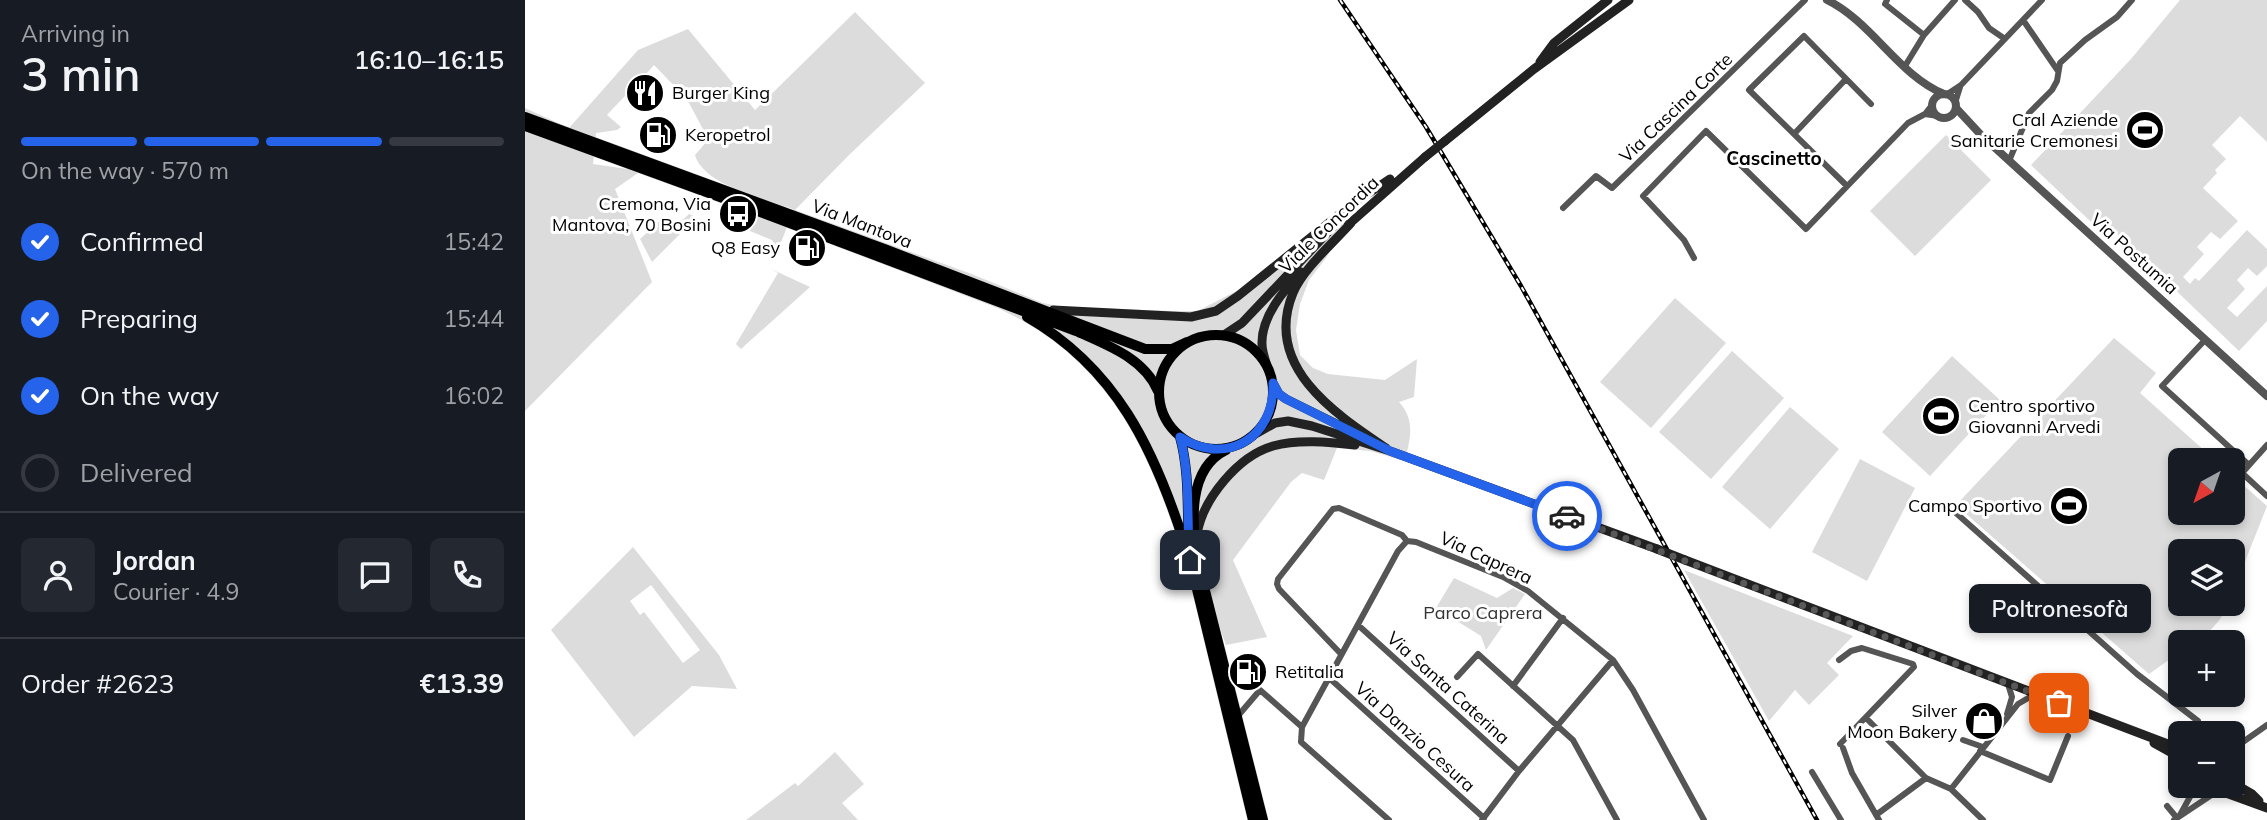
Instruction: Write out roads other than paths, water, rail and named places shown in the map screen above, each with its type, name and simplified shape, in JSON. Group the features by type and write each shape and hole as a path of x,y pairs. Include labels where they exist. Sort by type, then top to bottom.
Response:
{"main road":[{"name":"Viale Concordia","path":"1534,69 1554,43 1608,0"},
{"name":"Viale Concordia","path":"1267,366 1262,335 1274,307 1297,275 1350,223 1425,157 1534,69 1629,0"},
{"name":"Via Mantova","path":"525,117 715,185 1006,300 1110,346 1145,370 1158,391"},
{"name":"Via Mantova","path":"526,127 1145,349 1172,349 1188,342"},
{"name":"Viale Concordia","path":"1224,335 1242,323 1323,235 1390,178 1425,157"},
{"path":"1006,300 1059,312 1129,312 1191,317 1204,315 1227,304 1351,205 1390,178"},
{"path":"1350,223 1300,281 1293,293 1285,331 1294,365 1305,383 1330,406 1390,451"},
{"path":"1006,300 1071,347 1102,378 1139,431 1163,479 1190,560 1253,820"},
{"path":"1226,450 1201,448 1180,437 1161,411 1158,391 1163,368 1188,342 1205,335 1224,335 1249,345 1267,366 1279,394 1381,444"},
{"path":"1257,433 1271,410 1273,383"},
{"path":"1263,820 1195,548 1193,515 1200,478 1209,460 1275,424 1289,421 1390,451 1657,549 2168,744"},
{"path":"1180,437 1186,464 1186,525 1190,560"},
{"path":"1195,548 1202,515 1213,495 1238,468 1261,451 1278,445 1301,442 1370,446"},
{"path":"2137,733 2168,750"},
{"path":"2245,790 2265,806"},
{"path":"2244,798 2265,806"}],"street":[{"name":"Via Cascina Corte","path":"1563,208 1596,176 1612,188 1805,0"},
{"path":"1887,0 1885,4 1924,35"},
{"path":"1905,66 1924,35 1955,0"},
{"path":"1965,0 1989,28 2005,39"},
{"path":"1694,258 1684,240 1643,196 1706,131 1806,229 1908,123 1925,114 1938,96 1961,85 2042,0"},
{"path":"2009,161 2029,113 2052,90 2060,63 2117,17 2132,0"},
{"name":"Via Postumia","path":"1831,1 1926,86 1952,97 1955,106 1980,135 2267,396"},
{"path":"2023,20 2058,72"},
{"path":"1847,186 1749,90 1804,36 1871,104"},
{"path":"1794,134 1846,79"},
{"path":"1948,117 1955,106 1961,85"},
{"path":"1925,114 1937,116 1926,86"},
{"name":"Via Postumia","path":"1937,116 1961,122 1980,135"},
{"path":"2205,340 2162,386 2249,465"},
{"path":"2267,445 2242,473 2267,496"},
{"path":"1947,505 2137,674 2198,721"},
{"name":"Via Caprera","path":"1341,654 1277,584 1278,579 1333,509 1339,508 1402,535 1407,541 1425,545 1503,577 1534,595 1613,660 1633,690 1704,820"},
{"path":"1389,820 1301,741 1302,727 1327,676 1398,551 1407,541"},
{"path":"1513,686 1563,618"},
{"name":"Via Santa Caterina","path":"1358,625 1520,771"},
{"path":"1839,660 1851,650 1862,648 1913,664 1914,667 1841,746 1852,773 1877,818 1926,778"},
{"path":"1457,677 1478,654 1558,726 1577,747 1617,820"},
{"path":"1483,819 1613,660"},
{"name":"Via Danzio Cesura","path":"1327,676 1483,819"},
{"path":"2005,719 2012,697 2008,684"},
{"path":"1237,717 1259,690 1302,727"},
{"path":"1951,789 2005,719 2022,701 2035,694"},
{"path":"1866,718 1926,778 1951,789 1983,820"},
{"path":"2245,740 2267,725"},
{"path":"1963,740 2050,780 2068,736"},
{"path":"1812,772 1841,820"},
{"path":"2177,818 2189,798"},
{"path":"2177,818 2207,798"},
{"path":"2167,806 2177,818"}],"railway":[{"path":"1340,0 1426,127 1521,286 1817,820"}],"place":[{"name":"Burger King","path":"645,93"},
{"name":"Cral Aziende Sanitarie Cremonesi","path":"2145,130"},
{"name":"Keropetrol","path":"658,135"},
{"name":"Cremona, Via Mantova, 70 Bosini","path":"738,214"},
{"name":"Q8 Easy","path":"807,248"},
{"name":"Centro sportivo Giovanni Arvedi","path":"1941,416"},
{"name":"Campo Sportivo","path":"2069,506"},
{"name":"Retitalia","path":"1248,672"},
{"name":"Poltronesofà","path":"2059,703"},
{"name":"Silver Moon Bakery","path":"1984,721"}],"district":[{"name":"Cascinetto","path":"1774,158"}],"park label":[{"name":"Parco Caprera","path":"1483,613"}]}
